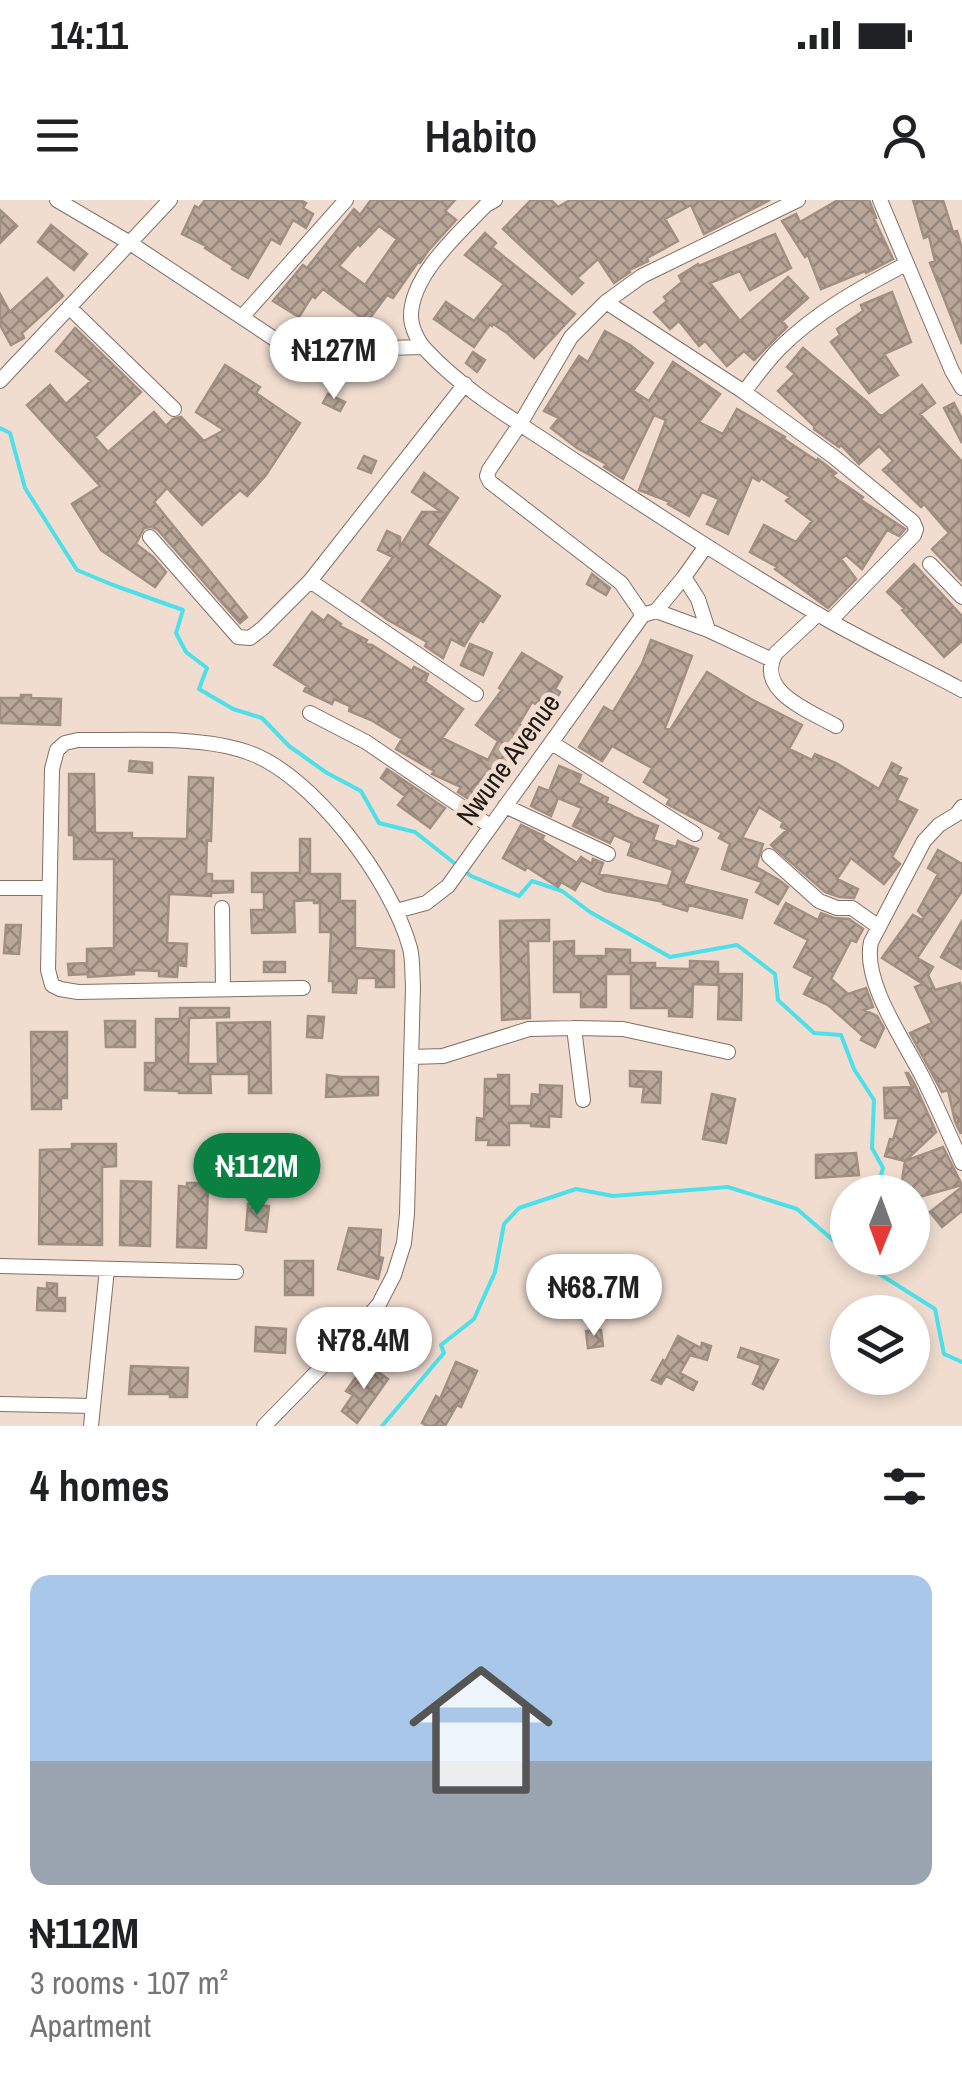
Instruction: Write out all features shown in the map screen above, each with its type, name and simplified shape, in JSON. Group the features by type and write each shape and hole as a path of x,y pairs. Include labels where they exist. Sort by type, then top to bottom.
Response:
{"street":[{"path":"57,200 130,243 279,342 305,350 360,345 423,348"},
{"path":"0,381 170,200"},
{"path":"242,317 346,200"},
{"path":"772,660 708,630 649,613 621,583 487,476 571,337 587,318 642,276 798,200"},
{"path":"880,200 962,388"},
{"path":"488,202 442,252 420,285 411,316 423,348 520,424 706,546 824,617 960,687"},
{"path":"744,392 776,351 806,324 846,295 906,264"},
{"path":"606,302 834,456 913,522 914,535 824,617 776,652 772,660 773,684 780,693 836,726"},
{"path":"69,307 174,408"},
{"path":"150,537 238,637 250,638 310,581 465,384"},
{"name":"Nwune Avenue","path":"396,911 426,902 448,886 649,613 706,546"},
{"path":"930,564 962,597"},
{"path":"684,576 698,599 708,630"},
{"path":"310,581 476,694"},
{"path":"310,713 366,742 490,826"},
{"path":"264,1426 379,1304 404,1243 408,1214 412,952 392,901 335,818 271,764 248,752 184,742 78,740 57,750 50,792 48,970 52,985 78,992 303,988"},
{"path":"552,742 695,834"},
{"path":"505,806 608,854"},
{"path":"960,814 939,825 924,842 868,954 876,988 924,1078 962,1163"},
{"path":"769,856 818,901 836,908 852,908 879,927"},
{"path":"0,888 49,888"},
{"path":"222,908 223,989"},
{"path":"411,1057 443,1056 529,1029 574,1028 623,1029 728,1052"},
{"path":"574,1028 583,1100"},
{"path":"0,1266 236,1272"},
{"path":"92,1426 107,1269"},
{"path":"0,1404 94,1406"}],"building":[{"path":"205,200 300,200 306,203 303,208 313,214 306,228 293,220 280,244 271,239 248,278 206,246 182,234 195,206 199,208"},
{"path":"371,200 455,200 445,211 456,220 418,262 393,298 387,295 367,322 323,289 315,298 312,296 299,317 273,301 303,265 307,268 354,209 360,215","holes":["379,226 397,239 365,285 339,266"]},
{"path":"531,200 551,200 558,207 570,200 770,200 704,234 691,205 665,219 678,241 614,283 598,259 577,278 583,283 572,294 503,229"},
{"path":"838,200 869,200 893,259 821,289 808,255 805,257 782,221 796,214 800,222"},
{"path":"913,200 943,200 953,232 957,231 962,249 962,344 930,263 935,261 929,236 924,238"},
{"path":"0,210 17,226 0,243"},
{"path":"51,225 87,254 74,270 38,242"},
{"path":"485,233 496,243 492,247 575,314 534,358 493,324 474,347 434,319 446,302 474,321 504,284 465,255"},
{"path":"775,234 791,268 750,290 740,271 710,283 740,321 788,277 808,298 782,321 787,327 754,360 744,351 727,366 705,341 699,346 679,321 670,329 654,312 682,282 679,276 698,264"},
{"path":"47,278 63,296 22,333 24,338 11,345 0,325 0,294 10,312"},
{"path":"892,292 911,342 884,354 898,375 869,393 831,342 840,335 837,329 863,311 861,305"},
{"path":"75,328 141,392 95,437 108,452 154,412 166,426 181,417 204,441 224,430 196,412 225,365 260,387 256,393 300,423 266,475 247,496 240,490 202,525 167,488 154,502 247,617 240,623 157,529 144,528 136,544 166,572 155,587 101,550 72,504 100,486 27,405 50,385 66,404 91,381 56,351"},
{"path":"605,331 653,363 633,391 649,401 673,362 720,394 699,422 723,434 737,409 818,459 836,473 832,476 863,497 861,500 905,529 899,536 887,530 862,569 846,555 841,559 856,579 828,608 777,567 750,552 764,525 796,542 812,521 786,501 790,497 761,478 759,481 752,477 728,534 707,524 719,499 702,492 689,516 670,502 639,490 666,420 654,415 623,479 604,467 606,464 551,428 559,418 544,411 579,356 588,362"},
{"path":"803,348 882,416 922,385 935,403 920,414 962,462 962,581 932,549 949,533 924,504 921,507 883,470 893,461 879,446 859,464 841,445 814,429 778,391 795,374 787,367"},
{"path":"473,352 485,360 477,372 466,363"},
{"path":"328,394 345,402 340,411 323,403"},
{"path":"954,403 962,419 962,443 944,408"},
{"path":"364,456 376,461 371,473 358,468"},
{"path":"424,473 458,498 427,545 500,596 464,646 451,639 443,658 425,646 427,642 362,601 393,557 378,550 387,531 400,537 400,547 422,512 442,512 412,492"},
{"path":"914,564 962,616 962,641 944,657 887,592"},
{"path":"592,574 610,588 606,595 587,584"},
{"path":"312,612 324,621 328,615 367,640 365,644 412,671 414,667 428,674 425,682 463,709 442,738 488,760 498,741 476,725 502,690 499,688 522,653 562,677 555,689 560,692 555,702 548,698 542,708 532,702 519,724 522,726 517,736 523,739 511,761 507,759 489,796 481,792 475,803 458,792 461,787 432,774 434,771 396,749 402,739 349,711 350,706 334,699 332,704 304,691 307,686 274,665"},
{"path":"651,640 692,656 665,728 670,730 707,672 802,725 789,749 812,760 815,754 836,763 879,789 892,763 901,768 897,775 907,779 897,800 917,810 892,857 900,864 884,884 851,858 837,879 858,889 854,898 825,892 771,845 787,830 781,827 783,822 759,807 742,838 763,844 756,867 788,887 778,904 756,892 762,882 722,869 730,844 719,838 722,833 667,804 670,799 644,782 652,768 612,746 602,761 579,747 604,707 613,712 642,664"},
{"path":"470,644 492,653 483,675 461,665"},
{"path":"21,695 61,699 60,725 0,723 0,698"},
{"path":"130,761 152,763 152,773 129,771"},
{"path":"559,766 581,775 578,783 608,798 606,803 658,826 653,840 676,847 678,841 698,849 683,884 747,900 742,918 689,905 687,911 664,902 605,891 581,880 575,890 561,882 558,887 527,867 525,870 503,858 521,825 544,836 542,840 577,863 581,857 592,864 593,859 603,863 599,874 668,886 673,870 628,855 632,843 614,835 610,843 573,826 582,808 558,798 551,816 531,806 539,787 549,791"},
{"path":"387,769 445,808 430,828 398,805 405,796 381,778"},
{"path":"69,774 94,774 95,833 132,833 132,838 187,839 189,777 213,778 206,874 212,874 212,881 233,881 233,892 211,896 169,894 167,943 187,944 186,966 178,965 177,977 159,976 159,971 134,970 134,974 69,975 68,964 87,963 87,949 114,948 114,859 74,859 74,835 69,835"},
{"path":"300,839 310,839 310,874 340,874 340,901 355,901 355,948 394,951 394,987 376,987 376,978 357,978 356,993 333,992 333,981 329,981 331,932 320,932 320,903 314,900 294,901 295,932 252,933 251,910 264,910 264,892 252,892 252,873 300,873"},
{"path":"938,850 962,864 962,891 917,958 933,967 928,975 935,990 960,983 962,991 961,1134 948,1090 942,1092 910,1033 932,1023 915,987 923,984 882,958 913,915 922,920 924,917 918,911 938,874 928,868"},
{"path":"786,903 818,920 821,913 849,919 863,929 856,942 851,940 831,979 848,994 866,988 873,1007 864,1010 877,1016 884,1028 875,1047 861,1040 863,1036 828,1005 804,994 813,977 794,967 808,940 775,923"},
{"path":"549,920 549,941 528,941 530,1018 502,1020 500,921"},
{"path":"962,921 962,969 941,957"},
{"path":"6,925 21,925 19,954 4,953"},
{"path":"574,941 574,956 606,956 606,949 630,950 630,963 655,963 655,968 690,969 690,961 718,962 718,974 742,974 741,1020 718,1019 719,985 693,984 692,1017 669,1016 669,1008 631,1008 631,974 606,974 606,1007 581,1007 581,992 554,992 554,942"},
{"path":"264,962 285,962 285,972 264,972"},
{"path":"180,1008 229,1008 229,1017 189,1018 188,1064 218,1064 217,1023 270,1022 271,1093 249,1093 249,1074 210,1074 211,1093 145,1090 145,1063 156,1063 156,1019 180,1019"},
{"path":"308,1016 324,1017 322,1038 307,1037"},
{"path":"105,1021 135,1021 135,1047 106,1047"},
{"path":"31,1032 67,1032 67,1098 61,1098 61,1109 32,1109"},
{"path":"630,1071 661,1072 660,1103 642,1102 644,1087 630,1086"},
{"path":"908,1073 936,1132 905,1161 885,1156 899,1118 885,1118 884,1088 912,1087"},
{"path":"327,1075 378,1077 378,1095 326,1097"},
{"path":"498,1075 509,1075 509,1106 531,1106 532,1094 540,1095 540,1085 562,1086 561,1117 549,1116 549,1127 509,1123 509,1145 488,1145 489,1140 476,1140 477,1118 484,1119 485,1079 499,1079"},
{"path":"712,1094 735,1099 726,1143 703,1139"},
{"path":"72,1144 116,1144 116,1166 102,1167 102,1245 39,1244 40,1150 72,1149"},
{"path":"943,1147 962,1185 930,1194 930,1175 903,1175 905,1161"},
{"path":"856,1153 859,1175 816,1178 816,1155"},
{"path":"121,1181 151,1182 150,1246 120,1245"},
{"path":"187,1183 208,1183 206,1248 177,1247 179,1186 187,1187"},
{"path":"962,1187 962,1211 942,1227 930,1212"},
{"path":"248,1204 269,1206 266,1232 246,1230"},
{"path":"349,1228 381,1230 379,1257 383,1258 378,1279 338,1269"},
{"path":"285,1261 313,1261 313,1295 285,1295"},
{"path":"47,1283 57,1284 57,1298 65,1298 65,1311 37,1310 38,1288 47,1289"},
{"path":"256,1327 286,1329 285,1353 255,1351"},
{"path":"601,1330 603,1346 588,1348 586,1331"},
{"path":"678,1336 701,1348 702,1343 711,1346 707,1360 690,1355 680,1373 697,1382 693,1390 666,1376 661,1384 652,1380"},
{"path":"741,1348 778,1360 763,1389 753,1384 761,1365 738,1357"},
{"path":"456,1362 477,1371 461,1407 457,1405 445,1426 428,1426 422,1423 436,1396 440,1399"},
{"path":"366,1363 388,1379 357,1423 342,1411 353,1395 346,1391"},
{"path":"131,1366 188,1368 187,1397 129,1394"}],"waterway":[{"path":"0,428 10,433 25,488 77,570 183,610 176,633 186,652 207,668 199,689 233,709 262,718 289,746 361,791 379,823 415,832 458,866"},
{"path":"466,872 519,896 532,881 562,891 590,912 670,957 737,945 775,974 778,1000 814,1033 841,1035 854,1069 874,1100 872,1148 883,1168 881,1175"},
{"path":"382,1426 444,1353 441,1345 474,1319 495,1272 504,1224 519,1208 576,1189 613,1196 728,1187 797,1209 830,1237"},
{"path":"881,1275 935,1309 944,1354 962,1362"}]}
